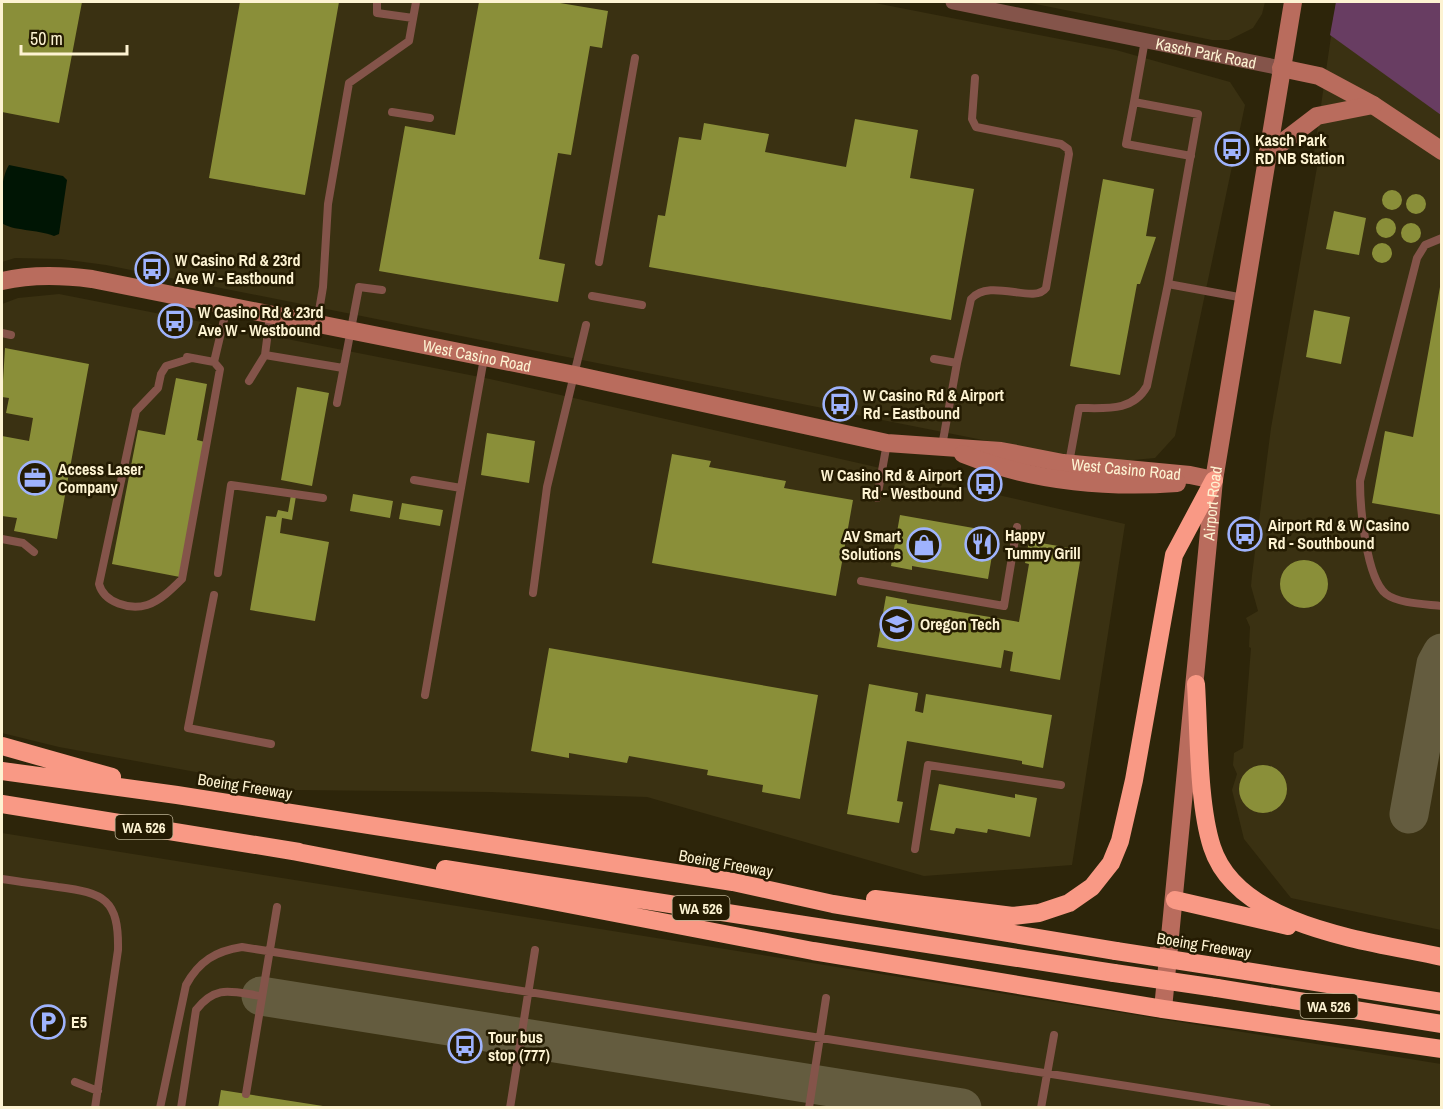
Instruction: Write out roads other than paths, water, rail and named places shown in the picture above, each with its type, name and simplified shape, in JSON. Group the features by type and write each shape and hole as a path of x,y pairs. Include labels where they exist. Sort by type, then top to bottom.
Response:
{"highway":[{"path":"733,882 1013,916 1039,913 1069,903 1092,887 1111,863 1120,841 1134,780 1174,555 1214,480"},
{"path":"1196,684 1206,814 1213,850 1231,880 1251,899 1272,910 1332,932 1442,957"},
{"path":"2,746 177,795"},
{"name":"Boeing Freeway","path":"2,771 177,795 733,882 833,904 1442,1002"},
{"name":"WA 526","path":"2,804 287,850 477,873 1442,1024"},
{"path":"287,850 801,948 1163,1010 1442,1049"},
{"path":"1175,900 1306,930 1332,932"}],"street":[{"name":"Kasch Park Road","path":"954,2 1319,76 1373,105 1442,151"},
{"name":"Airport Road","path":"1163,1010 1214,480 1293,2"},
{"path":"1267,153 1317,116 1373,105"},
{"name":"West Casino Road","path":"2,281 20,277 57,275 228,306 575,375 887,443 1001,451 1069,464 1190,475 1214,480"},
{"name":"West Casino Road","path":"946,448 1000,469 1063,480 1144,485 1214,480"}],"lane":[{"path":"377,2 377,13 413,18"},
{"path":"317,324 328,203 349,83 409,41 416,2"},
{"path":"1145,39 1126,144 1191,156"},
{"path":"599,262 635,58"},
{"path":"946,448 957,363 971,299 984,289 1038,294 1046,288 1069,154 1068,149 1061,144 976,127 972,118 975,78"},
{"path":"1069,464 1079,408 1117,408 1142,395 1147,386 1191,156 1198,114 1134,102"},
{"path":"392,112 429,118"},
{"path":"1442,238 1425,245 1417,258 1359,481 1360,508 1376,582 1392,597 1442,606"},
{"path":"1168,284 1244,298"},
{"path":"337,403 359,287 382,290"},
{"path":"592,296 642,305"},
{"path":"214,362 228,306"},
{"path":"249,381 265,356 271,314"},
{"path":"533,593 547,487 586,326"},
{"path":"2,333 11,335"},
{"path":"265,356 343,368"},
{"path":"189,357 214,362 220,369 182,579 163,596 147,605 137,606 112,602 102,592 99,584 138,405 158,388 161,374 166,366 189,357"},
{"path":"425,695 485,357"},
{"path":"934,359 957,363"},
{"path":"877,498 887,443"},
{"path":"414,480 461,488"},
{"path":"218,573 231,485 323,498"},
{"path":"861,581 1004,606 1017,527"},
{"path":"2,539 23,543 34,552"},
{"path":"213,595 188,728 271,744"},
{"path":"915,849 928,765 1061,785"},
{"path":"2,879 92,891 113,911 119,931 118,950 95,1107"},
{"path":"246,1094 268,950 277,907"},
{"path":"160,1107 181,1003 193,971 207,958 225,950 242,947 1267,1107"},
{"path":"510,1107 535,950"},
{"path":"181,1107 196,1010 205,999 220,991 261,996"},
{"path":"809,1107 826,998"},
{"path":"1041,1107 1054,1035"},
{"path":"75,1082 98,1091"}],"place":[{"name":"Kasch Park RD NB Station","path":"1232,149"},
{"name":"W Casino Rd & 23rd Ave W - Eastbound","path":"152,269"},
{"name":"W Casino Rd & 23rd Ave W - Westbound","path":"175,321"},
{"name":"W Casino Rd & Airport Rd - Eastbound","path":"840,404"},
{"name":"Access Laser Company","path":"35,478"},
{"name":"W Casino Rd & Airport Rd - Westbound","path":"985,484"},
{"name":"Airport Rd & W Casino Rd - Southbound","path":"1245,534"},
{"name":"Happy Tummy Grill","path":"982,544"},
{"name":"AV Smart Solutions","path":"924,545"},
{"name":"Oregon Tech","path":"897,624"},
{"name":"E5","path":"48,1022"},
{"name":"Tour bus stop (777)","path":"465,1046"}]}
